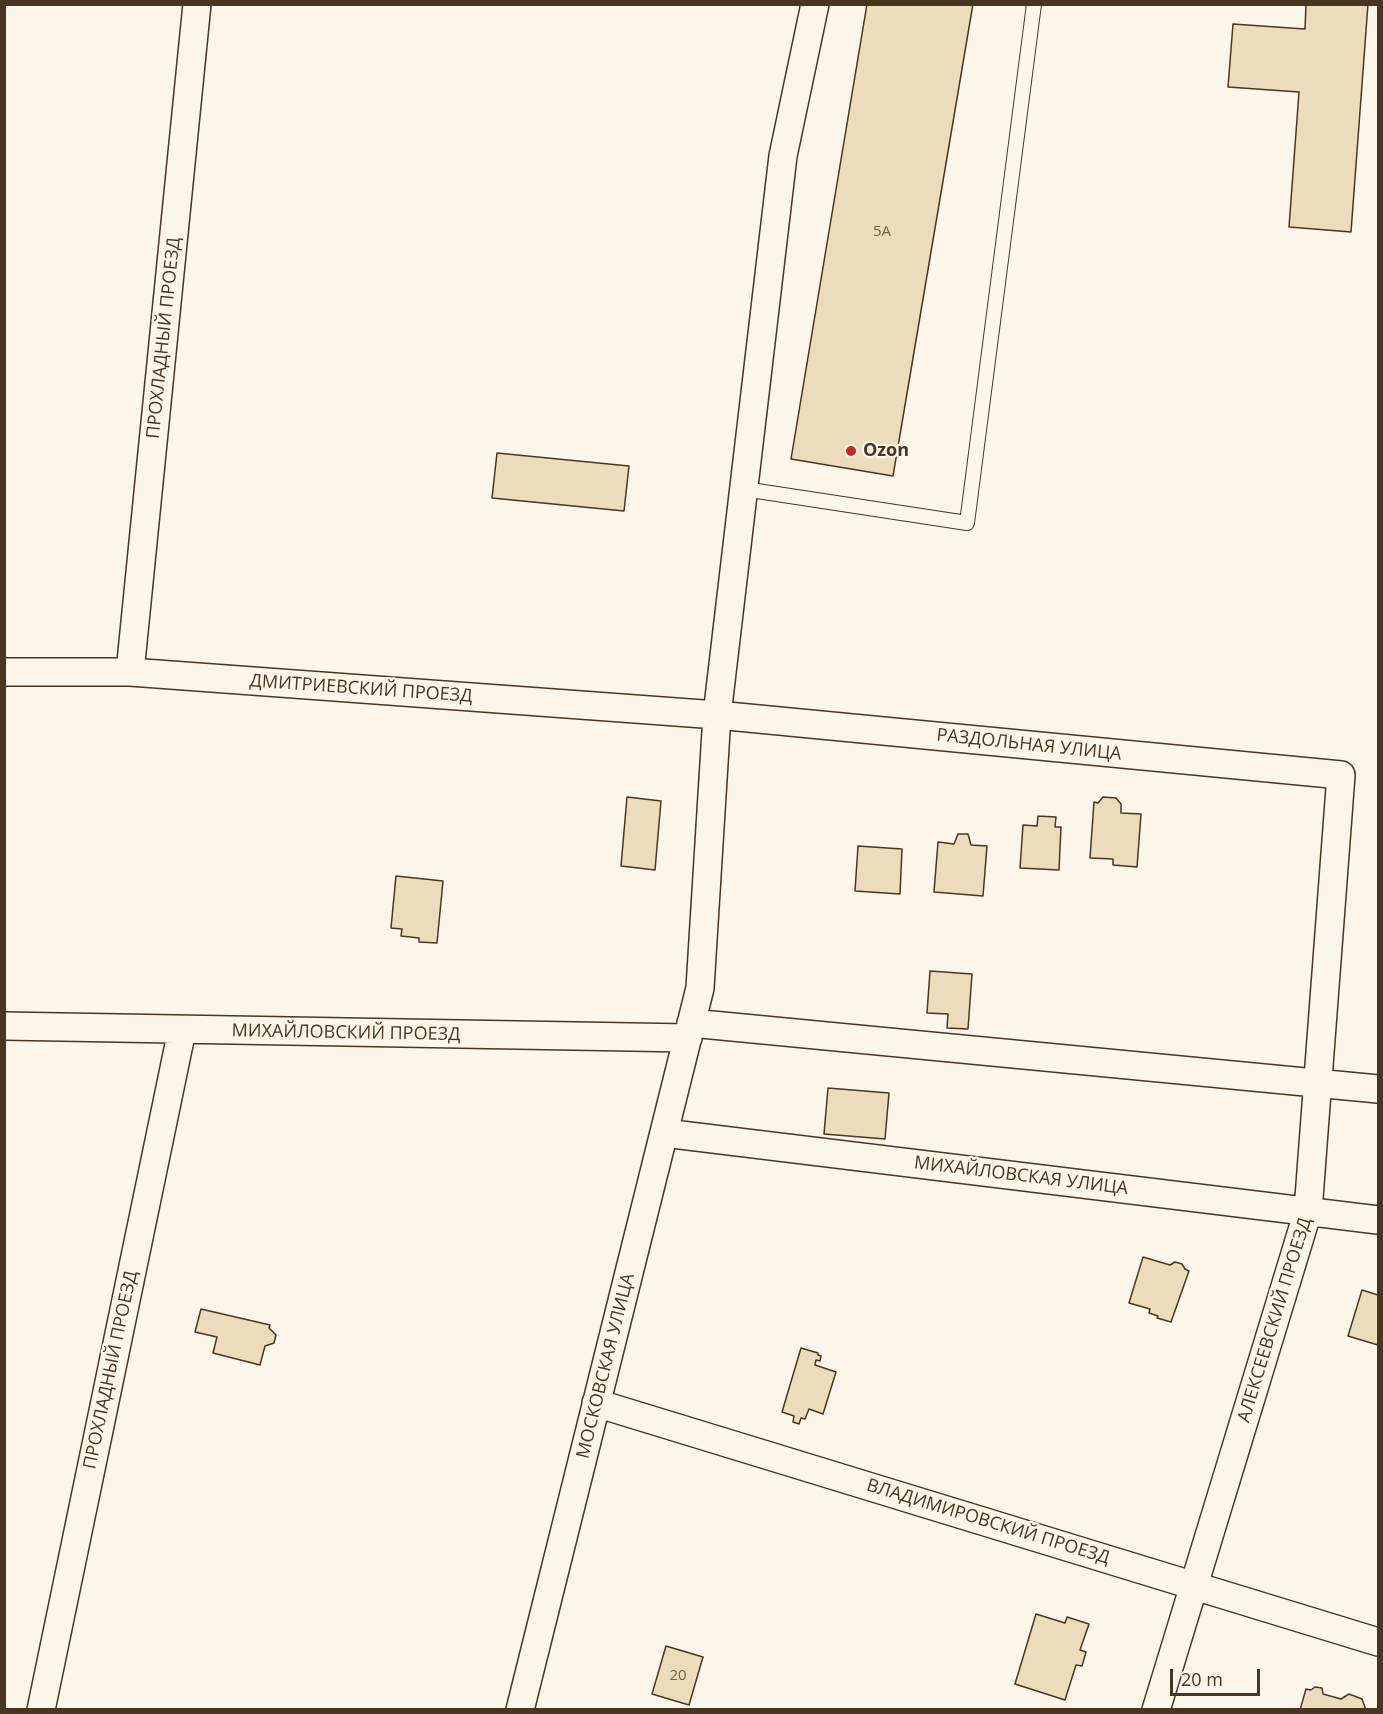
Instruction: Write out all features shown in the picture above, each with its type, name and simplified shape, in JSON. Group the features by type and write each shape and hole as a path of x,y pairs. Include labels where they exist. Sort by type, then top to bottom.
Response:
{"street":[{"name":"ПРОХЛАДНЫЙ ПРОЕЗД","path":"130,672 197,4"},
{"name":"МОСКОВСКАЯ УЛИЦА","path":"520,1710 700,988 717,715 783,156 815,4"},
{"name":"ДМИТРИЕВСКИЙ ПРОЕЗД","path":"4,672 130,672 717,715"},
{"name":"РАЗДОЛЬНАЯ УЛИЦА","path":"717,715 1341,775"},
{"name":"АЛЕКСЕЕВСКИЙ ПРОЕЗД","path":"1156,1710 1308,1211 1341,775"},
{"name":"МИХАЙЛОВСКИЙ ПРОЕЗД","path":"4,1026 182,1030 690,1031"},
{"name":"ПРОХЛАДНЫЙ ПРОЕЗД","path":"41,1710 182,1030"},
{"path":"690,1031 1378,1089"},
{"name":"МИХАЙЛОВСКАЯ УЛИЦА","path":"664,1133 1378,1220"},
{"name":"ВЛАДИМИРОВСКИЙ ПРОЕЗД","path":"596,1404 1378,1642"}],"lane":[{"path":"744,489 967,523 1034,4"}],"building":[{"path":"867,4 973,4 893,476 791,459"},
{"path":"1306,4 1368,4 1351,232 1289,227 1299,92 1228,87 1233,24 1305,29"},
{"path":"497,453 629,466 624,511 492,498"},
{"path":"627,797 661,801 655,870 621,866"},
{"path":"1103,797 1116,798 1121,804 1121,813 1141,814 1137,867 1113,865 1113,859 1090,858 1094,802 1098,803"},
{"path":"1038,816 1056,817 1055,827 1061,827 1059,870 1020,868 1023,825 1037,826"},
{"path":"958,834 968,834 971,845 987,846 983,896 934,892 938,842 954,844"},
{"path":"858,846 902,849 900,894 855,891"},
{"path":"396,876 443,881 437,943 419,942 419,938 401,936 402,929 391,928"},
{"path":"930,971 972,974 968,1029 947,1028 948,1014 927,1013"},
{"path":"828,1088 889,1093 885,1139 824,1134"},
{"path":"1143,1257 1170,1265 1175,1262 1182,1264 1189,1271 1171,1322 1157,1318 1158,1316 1149,1313 1150,1309 1129,1303"},
{"path":"1362,1290 1378,1295 1378,1345 1348,1336"},
{"path":"201,1309 270,1325 269,1328 276,1335 274,1343 265,1346 260,1365 213,1353 217,1337 195,1332"},
{"path":"801,1348 821,1356 820,1361 816,1360 815,1365 836,1372 823,1414 809,1409 805,1419 801,1418 799,1424 793,1422 794,1416 782,1412"},
{"path":"1036,1614 1065,1623 1067,1617 1089,1624 1080,1650 1086,1652 1082,1666 1076,1665 1065,1700 1015,1684"},
{"path":"666,1646 703,1657 689,1705 652,1694"},
{"path":"1315,1687 1322,1688 1323,1694 1341,1699 1349,1694 1362,1699 1366,1710 1300,1710 1306,1689 1311,1690"}],"place":[{"name":"Ozon","path":"851,451"}]}
